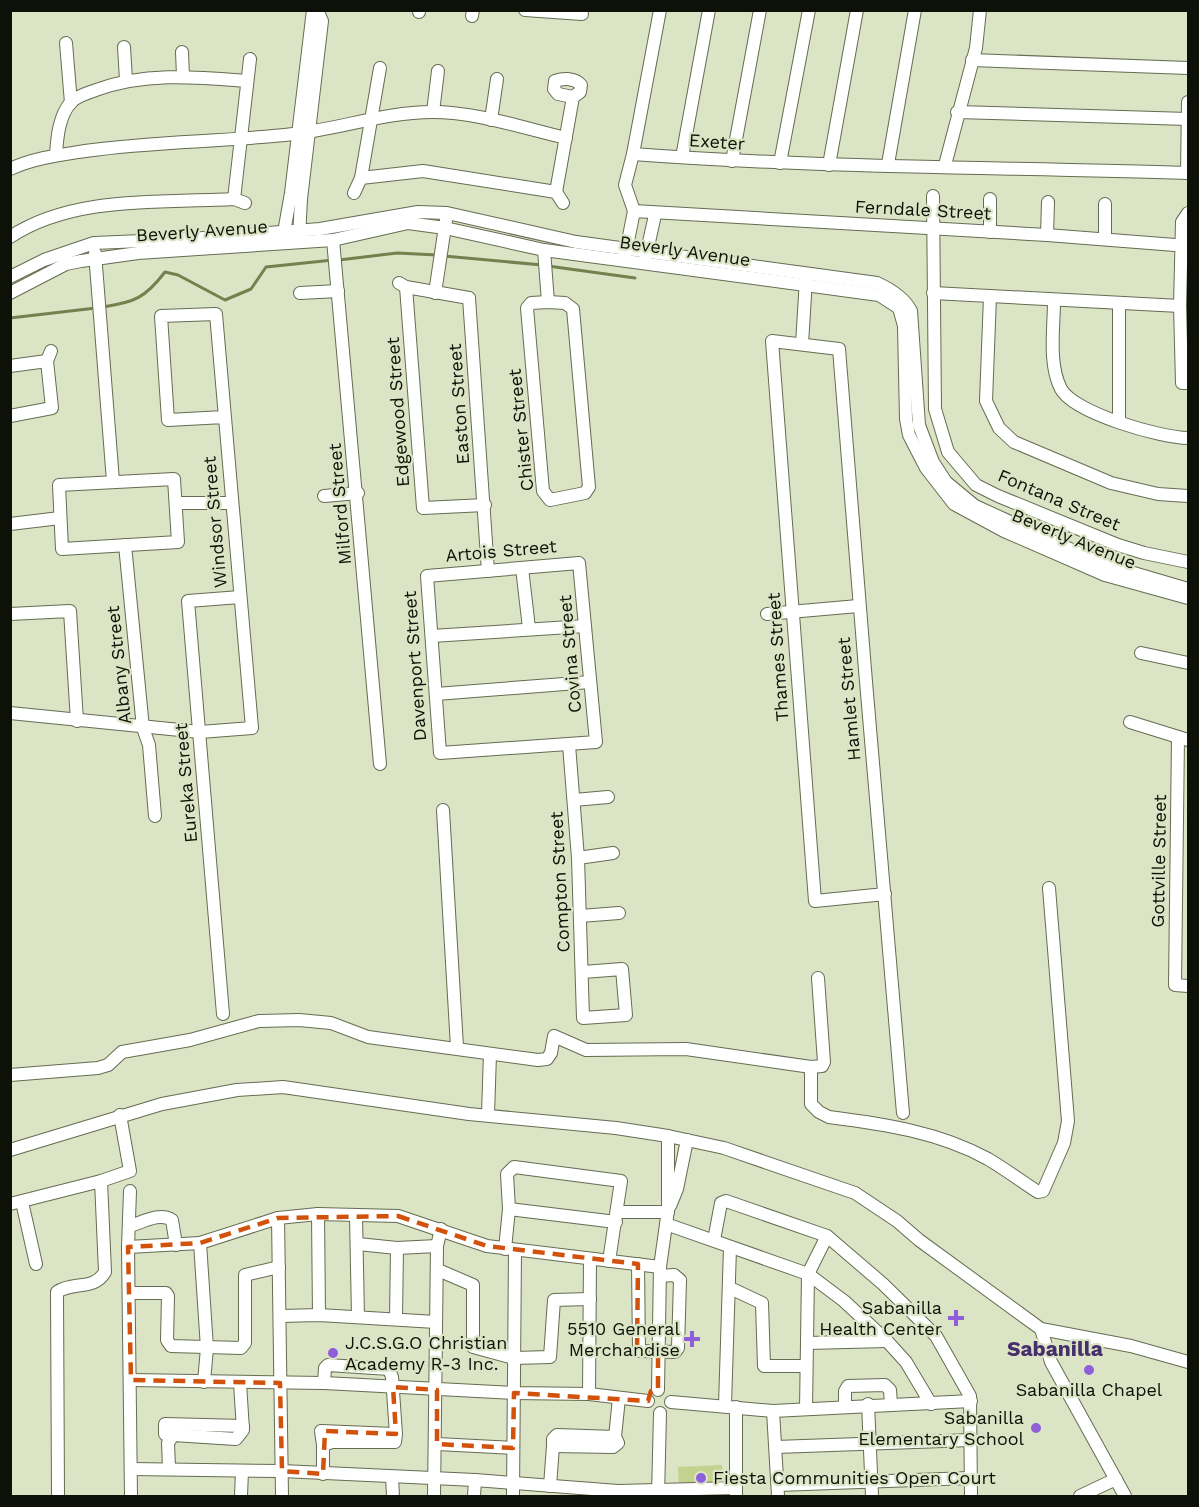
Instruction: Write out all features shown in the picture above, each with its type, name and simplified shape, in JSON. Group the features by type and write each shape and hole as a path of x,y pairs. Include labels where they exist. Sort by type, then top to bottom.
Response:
{"street":[{"path":"299,236 322,21 315,10"},
{"path":"283,237 315,10"},
{"path":"626,255 634,212 625,185 660,10"},
{"path":"682,157 710,10"},
{"path":"732,161 759,10"},
{"path":"780,163 809,10"},
{"path":"829,165 857,10"},
{"path":"888,164 915,10"},
{"path":"945,165 978,36 980,10"},
{"path":"527,14 583,16"},
{"path":"56,155 60,124 71,103 66,44"},
{"path":"124,47 126,80"},
{"path":"182,52 183,76"},
{"path":"10,237 46,219 97,206 239,201 240,139 250,59"},
{"path":"972,60 1188,68"},
{"path":"354,194 361,178 380,68"},
{"path":"433,112 438,71"},
{"path":"71,103 87,94 126,80 183,76 247,81"},
{"path":"491,120 497,79"},
{"path":"563,203 556,192 573,98"},
{"path":"1188,102 1188,173"},
{"path":"10,169 56,155 113,147 297,134 372,119 433,112 491,120 566,138"},
{"path":"957,112 1188,119"},
{"name":"Exeter","path":"633,153 732,161 829,165 945,165 1188,173"},
{"path":"361,178 423,171 556,192"},
{"name":"Fontana Street","path":"933,196 935,409 948,452 960,469 976,485 998,496 1118,545 1188,562"},
{"path":"990,199 990,232"},
{"path":"1047,235 1048,202"},
{"path":"1105,204 1106,239"},
{"name":"Ferndale Street","path":"634,212 655,215 1047,235 1185,246"},
{"path":"435,292 447,213"},
{"name":"Beverly Avenue","path":"10,277 44,260 94,243 299,236 396,214 447,213 626,255 806,286 879,295 899,308 904,326 906,419 909,435 926,468 954,504 1004,531 1105,575 1188,598"},
{"path":"1185,383 1180,306 1185,246 1182,222 1188,213"},
{"path":"645,258 655,215"},
{"name":"Beverly Avenue","path":"299,236 334,246 408,223 445,228 544,255 626,255"},
{"name":"Beverly Avenue","path":"10,293 66,264 283,237"},
{"path":"94,243 113,481"},
{"name":"Milford Street","path":"334,246 358,493 380,764"},
{"path":"544,255 548,302"},
{"name":"Beverly Avenue","path":"645,258 807,273 877,283 891,290 907,303 913,323 915,395 919,425 933,462 946,482 993,514 1103,564 1188,589"},
{"path":"802,344 807,273"},
{"name":"Easton Street","path":"402,285 471,297 488,571"},
{"name":"Edgewood Street","path":"402,285 423,508 485,505"},
{"path":"300,293 338,291"},
{"path":"933,293 1180,306"},
{"path":"990,296 986,401 999,429 1014,442 1112,483 1158,494 1188,496"},
{"path":"1054,301 1055,373 1061,390 1084,407 1152,434 1188,438"},
{"name":"Chister Street","path":"548,302 565,303 573,309 589,482 585,493 550,500 543,491 526,308 531,303 548,302"},
{"path":"1119,304 1119,421"},
{"name":"Windsor Street","path":"200,732 252,728 216,314 160,316 168,420 224,417"},
{"name":"Hamlet Street","path":"771,341 839,349 858,606 903,1113"},
{"name":"Thames Street","path":"771,341 815,901 885,894"},
{"path":"10,366 49,356 52,408 10,416"},
{"path":"174,479 176,502 178,542 62,549 59,485 174,479"},
{"path":"324,496 358,493"},
{"path":"176,502 231,503"},
{"path":"10,524 60,518"},
{"name":"Albany Street","path":"125,545 143,728 149,745 155,816"},
{"name":"Artois Street","path":"427,576 579,563"},
{"name":"Covina Street","path":"570,745 596,742 579,563"},
{"path":"522,568 529,628"},
{"name":"Davenport Street","path":"427,576 440,753 570,745"},
{"name":"Eureka Street","path":"223,1014 188,601 240,597"},
{"path":"767,614 858,606"},
{"path":"10,614 70,611 77,721"},
{"path":"432,636 585,626"},
{"path":"1141,653 1188,663"},
{"path":"436,694 590,682"},
{"path":"10,713 200,732"},
{"path":"1130,723 1183,738"},
{"name":"Gottville Street","path":"1183,738 1175,985 1188,986"},
{"name":"Compton Street","path":"570,745 578,858 584,1018 627,1015 622,969 583,972"},
{"path":"574,800 608,797"},
{"path":"443,810 457,1047"},
{"path":"578,858 614,853"},
{"path":"811,1067 811,1104 819,1112 829,1117 917,1131 950,1142 987,1158 1038,1192 1043,1191 1064,1143 1068,1121 1049,888"},
{"path":"580,915 619,913"},
{"path":"10,1075 98,1068 108,1065 122,1053 190,1040 259,1022 331,1023 368,1037 457,1047 490,1054 547,1059 551,1053 554,1036 586,1050 686,1049 811,1067 822,1066 824,1062 818,978"},
{"path":"488,1114 490,1054"},
{"path":"10,1150 162,1104 237,1090 283,1088 469,1114 488,1114 668,1136 724,1148 855,1193 897,1221 919,1240 1041,1329 1131,1346 1188,1362"},
{"path":"36,1264 16,1203 130,1171 120,1115"},
{"path":"658,1390 660,1271 668,1216 668,1136"},
{"path":"668,1216 677,1189 687,1140"},
{"path":"513,1490 514,1358 507,1174 514,1167 621,1181 609,1261"},
{"path":"58,1497 57,1292 62,1288 95,1283 105,1272 101,1181"},
{"path":"130,1191 128,1248 131,1497"},
{"path":"714,1240 721,1203 726,1200 827,1236 883,1284 936,1336 971,1401 971,1497"},
{"path":"509,1209 617,1217 668,1216 730,1248 808,1274 844,1301 887,1341 906,1362 931,1404"},
{"path":"128,1248 201,1243 278,1218 318,1214 398,1216 486,1246 638,1264 674,1275 680,1280 678,1348 675,1352 642,1351 637,1346 638,1264"},
{"path":"318,1214 319,1315"},
{"path":"130,1226 160,1216 167,1217 172,1220 176,1245"},
{"path":"356,1216 358,1317"},
{"path":"278,1218 282,1497"},
{"path":"434,1497 437,1444 437,1246 441,1229"},
{"path":"806,1409 808,1274 827,1236"},
{"path":"201,1243 207,1348 204,1382"},
{"path":"358,1244 397,1248 437,1246"},
{"path":"396,1319 397,1248"},
{"path":"132,1469 282,1471 475,1480 513,1490 550,1486 618,1494 736,1492 730,1406 730,1248"},
{"path":"589,1394 590,1259"},
{"path":"129,1293 166,1293 168,1296 167,1340 171,1346 244,1347 245,1275 279,1267"},
{"path":"438,1270 473,1284 474,1347 514,1358 550,1358 554,1300 590,1299"},
{"path":"730,1288 762,1304 764,1366 806,1366"},
{"path":"280,1316 319,1315 436,1322"},
{"path":"1041,1329 1051,1362 1125,1497"},
{"path":"807,1343 887,1341"},
{"path":"323,1473 323,1444 395,1442 396,1434 393,1387 389,1369 328,1365 325,1368 324,1383"},
{"path":"131,1380 324,1383 437,1390 589,1394 648,1401"},
{"path":"169,1468 170,1438 173,1435 236,1439 241,1436 243,1426 240,1383"},
{"path":"845,1406 845,1391 848,1386 885,1385 890,1390 891,1404"},
{"path":"658,1390 667,1393 671,1402 666,1412 660,1413 652,1411 648,1401 651,1394 658,1390"},
{"path":"550,1486 553,1439 557,1435 615,1437 619,1398"},
{"path":"671,1402 772,1410 971,1401"},
{"path":"868,1404 872,1497"},
{"path":"772,1410 778,1491 872,1482 970,1478"},
{"path":"658,1493 660,1413"},
{"path":"776,1447 971,1440"},
{"path":"437,1444 513,1448"},
{"path":"241,1497 242,1472"},
{"path":"392,1477 393,1497"},
{"path":"1080,1497 1116,1479"},
{"path":"474,1497 475,1480"}],"highlighted area":[{"path":"398,1216 487,1246 638,1264 637,1352 658,1351 658,1390 651,1391 648,1401 514,1393 513,1448 437,1444 437,1390 393,1387 396,1434 325,1431 323,1474 282,1471 280,1383 131,1380 128,1247 200,1243 278,1218"}],"green space":[{"name":"Fiesta Communities Open Court","path":"722,1465 723,1489 679,1491 678,1467"}],"waterway":[{"path":"339,260 397,253 437,255"},
{"path":"444,256 542,265"},
{"path":"103,307 131,301 151,288 165,272 178,275 225,300 251,289 266,267 333,260"},
{"path":"548,266 635,278"},
{"path":"10,318 96,308"}],"place":[{"name":"Sabanilla Health Center","path":"956,1318"},
{"name":"5510 General Merchandise","path":"692,1339"},
{"name":"J.C.S.G.O Christian Academy R-3 Inc.","path":"333,1353"},
{"name":"Sabanilla Chapel","path":"1089,1370"},
{"name":"Sabanilla Elementary School","path":"1036,1428"},
{"name":"Fiesta Communities Open Court","path":"701,1478"}],"district":[{"name":"Sabanilla","path":"1055,1349"}]}
